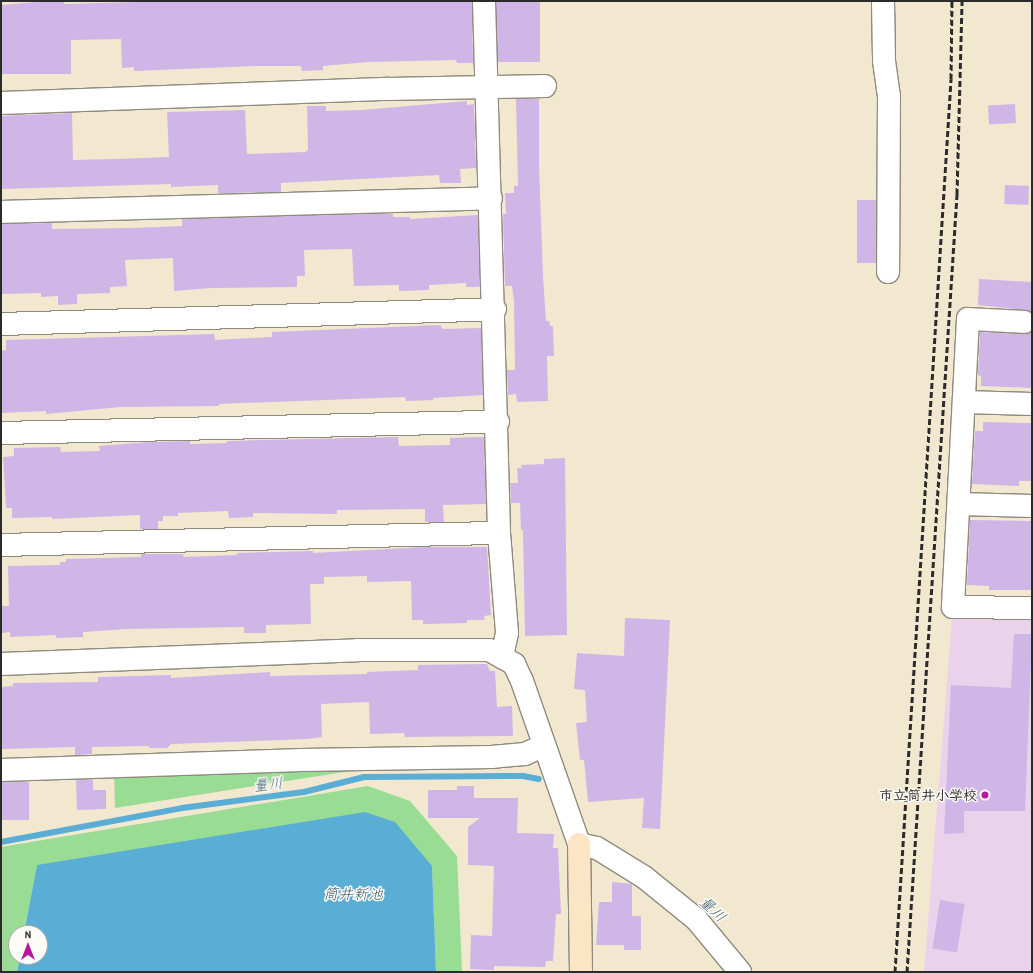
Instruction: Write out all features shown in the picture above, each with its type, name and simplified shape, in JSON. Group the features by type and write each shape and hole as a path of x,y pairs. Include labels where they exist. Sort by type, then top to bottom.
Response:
{"street":[{"path":"484,1 495,309 499,533 507,633 502,656"},
{"path":"883,1 884,61 889,96 888,272"},
{"path":"1,103 486,86 545,86"},
{"path":"1,212 491,198"},
{"path":"1,324 495,309"},
{"path":"1024,322 968,319 953,607 1032,608"},
{"path":"964,402 1032,404"},
{"path":"1,433 498,422"},
{"path":"959,504 1032,506"},
{"path":"1,545 499,533"},
{"path":"1,664 389,650 473,649 489,650 502,656 514,664 522,681 579,844 582,972"},
{"path":"1,770 302,760 491,757 525,754 544,745"},
{"path":"579,844 597,848 644,877 696,919 740,972"}],"shaded area":[{"name":"市立筒井小学校","path":"1032,618 1032,972 924,972 952,619"}],"green space":[{"path":"382,766 115,808 114,774"},
{"path":"368,786 410,801 457,856 462,972 436,972 432,866 37,865 26,925 8,925 8,965 18,965 17,972 1,972 1,847"}],"water":[{"name":"筒井新池","path":"365,812 395,822 432,866 436,972 17,972 18,965 48,965 48,925 26,925 37,865"}],"building":[{"path":"64,1 64,4 171,1 472,1 473,63 457,63 456,60 368,62 323,66 323,70 302,71 301,66 257,66 134,71 134,67 122,68 121,39 71,40 71,74 1,74 1,5"},
{"path":"496,1 540,1 540,62 496,62"},
{"path":"516,99 539,99 539,167 543,276 546,321 549,321 550,326 553,326 554,356 547,356 548,401 517,402 516,394 508,395 507,370 515,370 514,300 512,286 505,286 503,214 506,214 505,193 514,193 514,186 518,186"},
{"path":"467,101 467,105 474,104 476,168 460,169 461,183 440,183 439,175 281,183 281,192 218,193 218,185 171,187 171,184 1,189 1,116 72,113 73,160 116,159 169,157 167,112 245,110 247,154 305,152 308,150 307,106 326,106 326,111 361,110"},
{"path":"1015,104 1016,123 989,124 988,105"},
{"path":"1005,185 1029,186 1028,205 1004,204"},
{"path":"857,200 876,200 876,263 857,263"},
{"path":"393,214 393,217 410,217 410,219 478,215 480,287 466,287 466,283 429,285 429,290 399,291 399,285 354,286 352,249 304,250 305,276 297,276 297,287 211,288 174,291 173,258 125,260 127,286 110,287 110,293 77,294 77,304 58,305 58,296 41,297 41,293 1,294 1,224 52,223 52,229 131,228 182,226 182,219"},
{"path":"979,279 1032,282 1032,313 1025,310 978,305"},
{"path":"440,325 443,329 481,328 483,395 433,398 433,400 406,401 405,397 219,404 219,406 121,407 46,414 46,411 1,413 1,351 6,350 6,340 214,334 215,340 272,337 272,332"},
{"path":"1032,331 1032,388 981,386 981,376 978,375 980,332 1023,334"},
{"path":"983,422 1032,423 1032,481 1019,481 1019,486 972,484 975,431 983,431"},
{"path":"398,437 399,446 450,445 450,438 484,437 486,504 443,505 444,522 425,522 425,509 337,510 337,514 253,513 253,517 229,518 228,511 178,513 178,516 163,516 163,521 158,521 158,529 140,529 140,515 52,519 52,517 12,518 12,508 6,508 3,457 14,456 14,448 60,447 61,452 100,451 99,446 150,442 190,441 190,444 227,443 227,441"},
{"path":"565,458 567,635 525,636 523,530 521,530 520,503 511,503 510,483 518,483 517,468 522,468 521,465 544,464 544,459"},
{"path":"970,520 1032,521 1032,590 989,590 989,586 967,585"},
{"path":"425,547 487,547 491,615 484,616 485,620 467,620 467,623 423,624 423,620 412,620 411,581 367,582 367,576 324,577 324,584 310,584 311,624 266,625 266,633 244,633 244,627 126,629 83,632 83,637 56,638 56,635 10,637 10,632 1,633 1,606 9,606 8,566 60,565 60,562 66,562 66,559 141,557 141,554 183,554 184,557 237,555 237,553 313,551 313,553"},
{"path":"625,618 670,620 660,829 642,828 644,798 588,802 584,760 580,760 576,723 587,722 585,690 574,689 577,653 624,656"},
{"path":"1014,634 1032,634 1025,811 964,811 964,833 944,834 951,685 1011,688"},
{"path":"487,664 490,671 495,671 497,707 512,706 513,736 405,737 404,733 370,734 369,702 321,704 322,737 308,739 171,744 167,748 149,748 149,746 92,747 92,754 75,755 75,747 1,749 1,687 13,686 13,683 98,682 98,677 171,675 171,678 270,672 270,676 367,674 367,672 418,670 418,665"},
{"path":"93,779 93,790 106,790 106,809 77,810 76,780"},
{"path":"1,782 29,782 29,820 1,820"},
{"path":"457,786 474,786 474,798 518,798 517,833 554,834 553,848 558,848 561,914 556,914 553,961 546,961 545,967 494,966 494,970 470,969 471,935 492,936 494,866 468,865 468,827 480,818 428,818 428,790 457,790"},
{"path":"612,882 632,884 632,916 641,916 641,950 624,950 624,945 596,945 599,902 612,902"},
{"path":"940,900 965,904 957,952 932,948"}],"waterway":[{"name":"量川","path":"1,842 182,808 304,792 364,777 523,776 539,779"}],"railway":[{"path":"895,972 951,79 952,1"},
{"path":"907,972 957,194 962,1"}],"place":[{"name":"市立筒井小学校","path":"985,795"}]}
